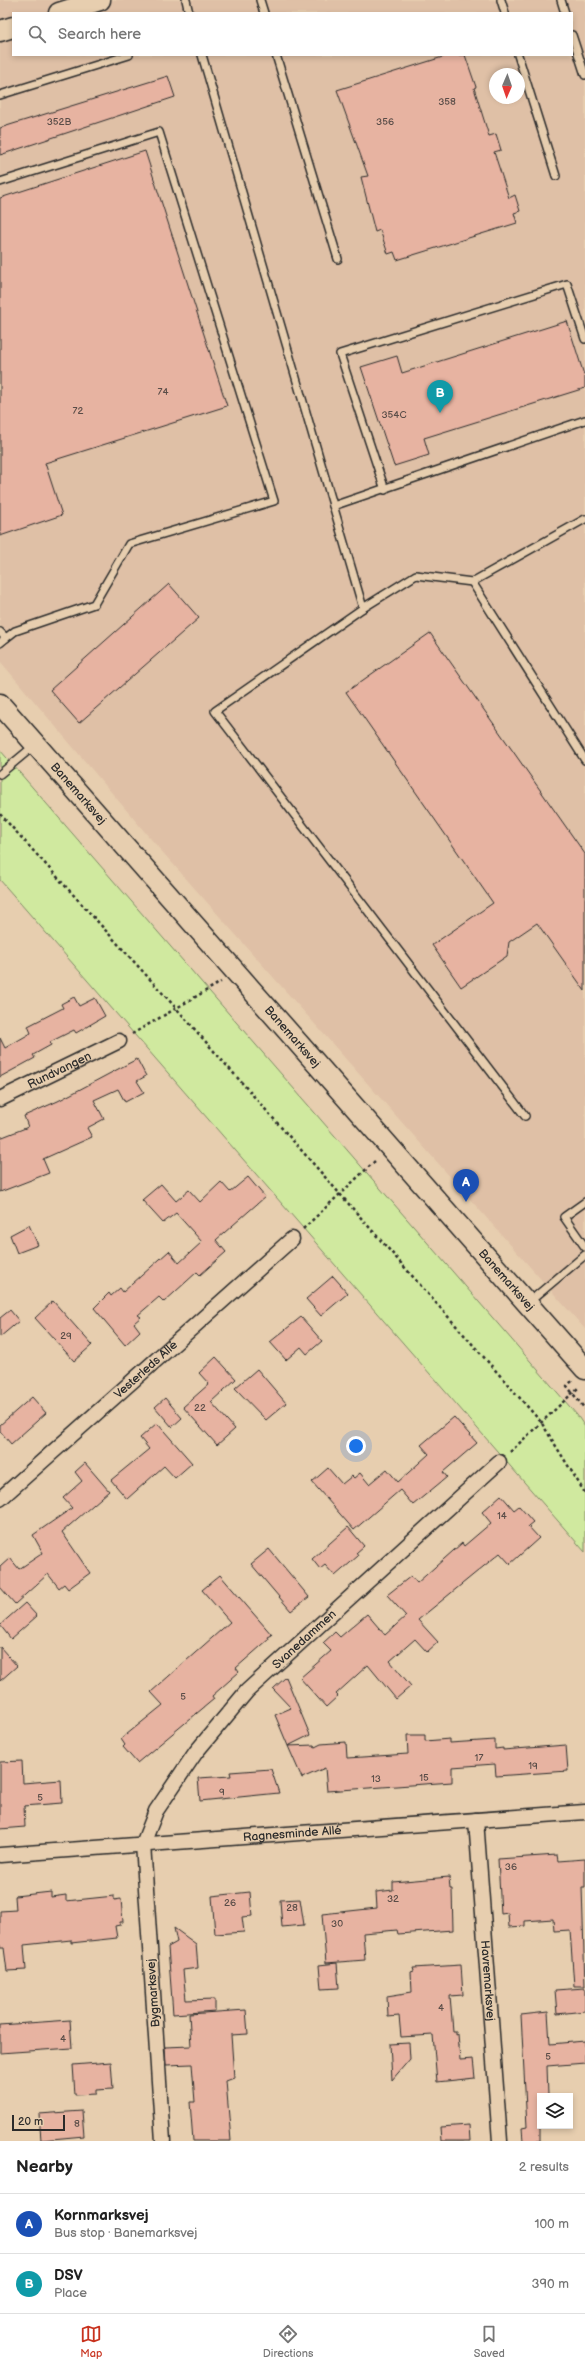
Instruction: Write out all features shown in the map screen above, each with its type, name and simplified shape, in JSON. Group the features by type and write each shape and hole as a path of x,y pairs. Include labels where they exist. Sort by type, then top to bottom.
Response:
{"street":[{"path":"62,12 100,0"},
{"path":"0,31 12,27"},
{"name":"Banemarksvej","path":"0,704 527,1304 580,1378"},
{"name":"Rundvangen","path":"0,1099 119,1041"},
{"name":"Vesterleds Allé","path":"0,1500 292,1239"},
{"name":"Svanedammen","path":"143,1844 156,1811 196,1752 247,1691 499,1462"},
{"name":"Ragnesminde Allé","path":"0,1855 585,1812"},
{"name":"Havremarksvej","path":"476,1820 500,2141"},
{"name":"Bygmarksvej","path":"143,1844 163,2141"}],"lane":[{"path":"186,0 189,12"},
{"path":"260,0 264,12"},
{"path":"501,0 505,12"},
{"path":"561,0 565,12"},
{"path":"573,38 585,75"},
{"path":"0,95 126,56"},
{"path":"202,56 363,608"},
{"path":"276,56 338,259"},
{"path":"518,56 556,176"},
{"path":"0,182 159,132 274,501 129,544 94,604 15,630 3,641 0,632"},
{"path":"385,490 340,354 567,284 585,339"},
{"path":"333,506 385,490 585,420"},
{"path":"525,1116 215,711 363,608 416,575 472,582 585,519"},
{"path":"472,582 585,760"},
{"path":"0,774 35,745"},
{"path":"585,1202 564,1217 585,1247"},
{"path":"527,1304 585,1255"}],"path":[{"path":"0,814 176,1008 339,1195 541,1422 585,1493"},
{"path":"119,1041 236,973"},
{"path":"292,1239 389,1148"},
{"path":"499,1462 573,1393 580,1378"},
{"path":"580,1378 567,1386 585,1409"}],"shaded area":[{"path":"0,0 585,0 585,1329 150,838 0,661"}],"green space":[{"path":"0,750 577,1415 585,1427 585,1552 0,880"}],"building":[{"path":"446,56 465,56 476,87 474,88 489,136 496,134 501,150 494,152 509,198 515,195 520,211 514,213 517,223 397,260 394,252 388,254 380,230 375,232 361,177 368,176 337,90"},
{"path":"168,76 175,97 0,155 0,128"},
{"path":"145,151 227,406 45,463 62,515 0,536 0,198"},
{"path":"567,321 585,378 585,388 424,438 429,455 394,466 361,367 397,356 402,373"},
{"path":"169,584 199,618 79,723 50,690"},
{"path":"430,633 585,854 585,991 537,923 509,942 507,956 461,987 432,945 493,903 346,692"},
{"path":"74,997 79,1006 95,998 105,1016 76,1033 74,1030 50,1042 51,1045 33,1055 35,1058 0,1077 0,1038 5,1048 31,1033 28,1026 63,1008 61,1004"},
{"path":"137,1059 146,1076 137,1081 144,1092 125,1102 118,1089 94,1100 104,1119 87,1128 92,1137 43,1159 49,1173 0,1192 0,1138 28,1127 24,1116 58,1101"},
{"path":"248,1177 265,1197 216,1240 226,1252 200,1275 197,1272 164,1302 159,1297 138,1315 141,1317 134,1323 140,1331 125,1345 94,1308 109,1293 111,1296 120,1288 123,1292 169,1251 179,1263 202,1242 176,1213 163,1223 142,1200 161,1184 176,1201 189,1190 200,1202 221,1182 230,1192"},
{"path":"29,1225 38,1245 17,1253 10,1235"},
{"path":"333,1276 348,1293 321,1316 306,1299"},
{"path":"53,1301 92,1345 74,1361 35,1318"},
{"path":"10,1310 19,1321 0,1337 0,1318"},
{"path":"301,1317 322,1341 307,1354 301,1347 286,1360 270,1342"},
{"path":"216,1357 236,1379 211,1402 235,1429 217,1445 183,1407 209,1384 199,1373"},
{"path":"257,1369 286,1403 266,1420 235,1388"},
{"path":"32,1397 46,1413 11,1444 0,1431 0,1425"},
{"path":"165,1398 182,1418 172,1427 155,1407"},
{"path":"454,1417 477,1443 443,1472 447,1477 413,1505 400,1490 354,1530 312,1482 328,1468 342,1484 352,1476 354,1478 360,1473 369,1484 387,1469 398,1482 429,1454 421,1445"},
{"path":"157,1423 192,1463 175,1478 164,1466 127,1499 111,1480 149,1449 140,1438"},
{"path":"85,1463 109,1491 62,1532 90,1573 68,1589 64,1584 59,1588 48,1574 15,1604 0,1587 0,1567 10,1558 19,1569 43,1553 33,1535 72,1508 63,1498 82,1481 75,1472"},
{"path":"501,1495 514,1510 519,1506 533,1522 528,1526 539,1538 510,1564 500,1553 418,1620 438,1642 427,1652 415,1639 390,1661 411,1686 396,1699 368,1665 336,1694 338,1696 326,1707 300,1678 331,1651 323,1643 335,1632 340,1637 367,1614 385,1635 406,1616 387,1595 411,1576 417,1583 462,1543 464,1546 491,1523 482,1512"},
{"path":"348,1527 364,1546 356,1553 358,1556 335,1576 325,1565 320,1569 312,1559"},
{"path":"269,1549 309,1597 291,1611 251,1564"},
{"path":"220,1575 272,1635 268,1637 269,1639 236,1668 239,1672 212,1696 214,1699 137,1763 123,1747 125,1745 121,1739 163,1705 151,1692 230,1622 202,1590"},
{"path":"25,1603 37,1616 11,1639 0,1625"},
{"path":"0,1647 17,1666 0,1681"},
{"path":"286,1677 310,1735 288,1746 275,1715 291,1708 273,1689"},
{"path":"407,1735 425,1735 425,1741 450,1739 450,1743 495,1740 495,1749 503,1748 503,1750 566,1745 568,1771 496,1776 495,1764 452,1767 452,1782 327,1791 325,1768 302,1778 288,1746 314,1745 315,1747 321,1744 346,1742 347,1758 408,1754"},
{"path":"22,1761 23,1783 61,1780 62,1803 24,1806 25,1827 0,1829 0,1762"},
{"path":"271,1769 279,1793 200,1801 198,1778 231,1776 230,1772"},
{"path":"557,1855 558,1861 585,1859 585,1887 582,1887 585,1986 574,1986 570,1930 554,1931 553,1919 525,1921 525,1926 509,1927 508,1913 501,1914 498,1859"},
{"path":"449,1877 450,1889 452,1889 453,1930 398,1934 397,1930 363,1933 365,1960 326,1963 322,1914 377,1908 376,1892 393,1890 393,1882"},
{"path":"51,1892 51,1897 66,1895 66,1901 114,1896 114,1900 121,1899 123,1922 120,1922 120,1925 115,1926 117,1938 71,1943 71,1940 24,1945 26,1970 7,1971 4,1948 0,1948 0,1911 16,1910 15,1896"},
{"path":"250,1892 252,1916 242,1917 244,1932 215,1934 212,1896"},
{"path":"300,1899 304,1925 282,1927 280,1900"},
{"path":"174,1928 196,1944 198,1968 183,1970 186,2000 215,1999 215,2011 173,2014 168,1947 177,1942"},
{"path":"337,1963 339,1988 321,1989 319,1965"},
{"path":"461,1965 463,1995 450,1996 453,2031 456,2031 456,2035 458,2034 460,2060 473,2059 475,2078 437,2082 433,2035 401,2037 399,2016 388,2017 387,1996 412,1992 411,1972 414,1971 413,1968"},
{"path":"585,1988 585,2011 557,2014 555,1990"},
{"path":"246,2010 248,2034 231,2035 234,2078 226,2081 231,2141 193,2141 190,2102 195,2102 192,2064 166,2065 165,2047 191,2046 189,2014"},
{"path":"548,2012 550,2044 585,2041 585,2063 547,2066 548,2093 537,2093 537,2129 540,2129 540,2141 523,2141 522,2128 527,2127 521,2015"},
{"path":"70,2020 72,2048 0,2053 0,2025"},
{"path":"409,2043 410,2059 392,2080 390,2044"},
{"path":"111,2062 113,2089 96,2090 96,2094 75,2095 73,2065"},
{"path":"82,2111 84,2136 41,2140 39,2114"},
{"path":"469,2125 470,2141 441,2141 440,2127"}],"place":[{"name":"DSV","path":"440,413"},
{"name":"Kornmarksvej","path":"466,1202"}]}
